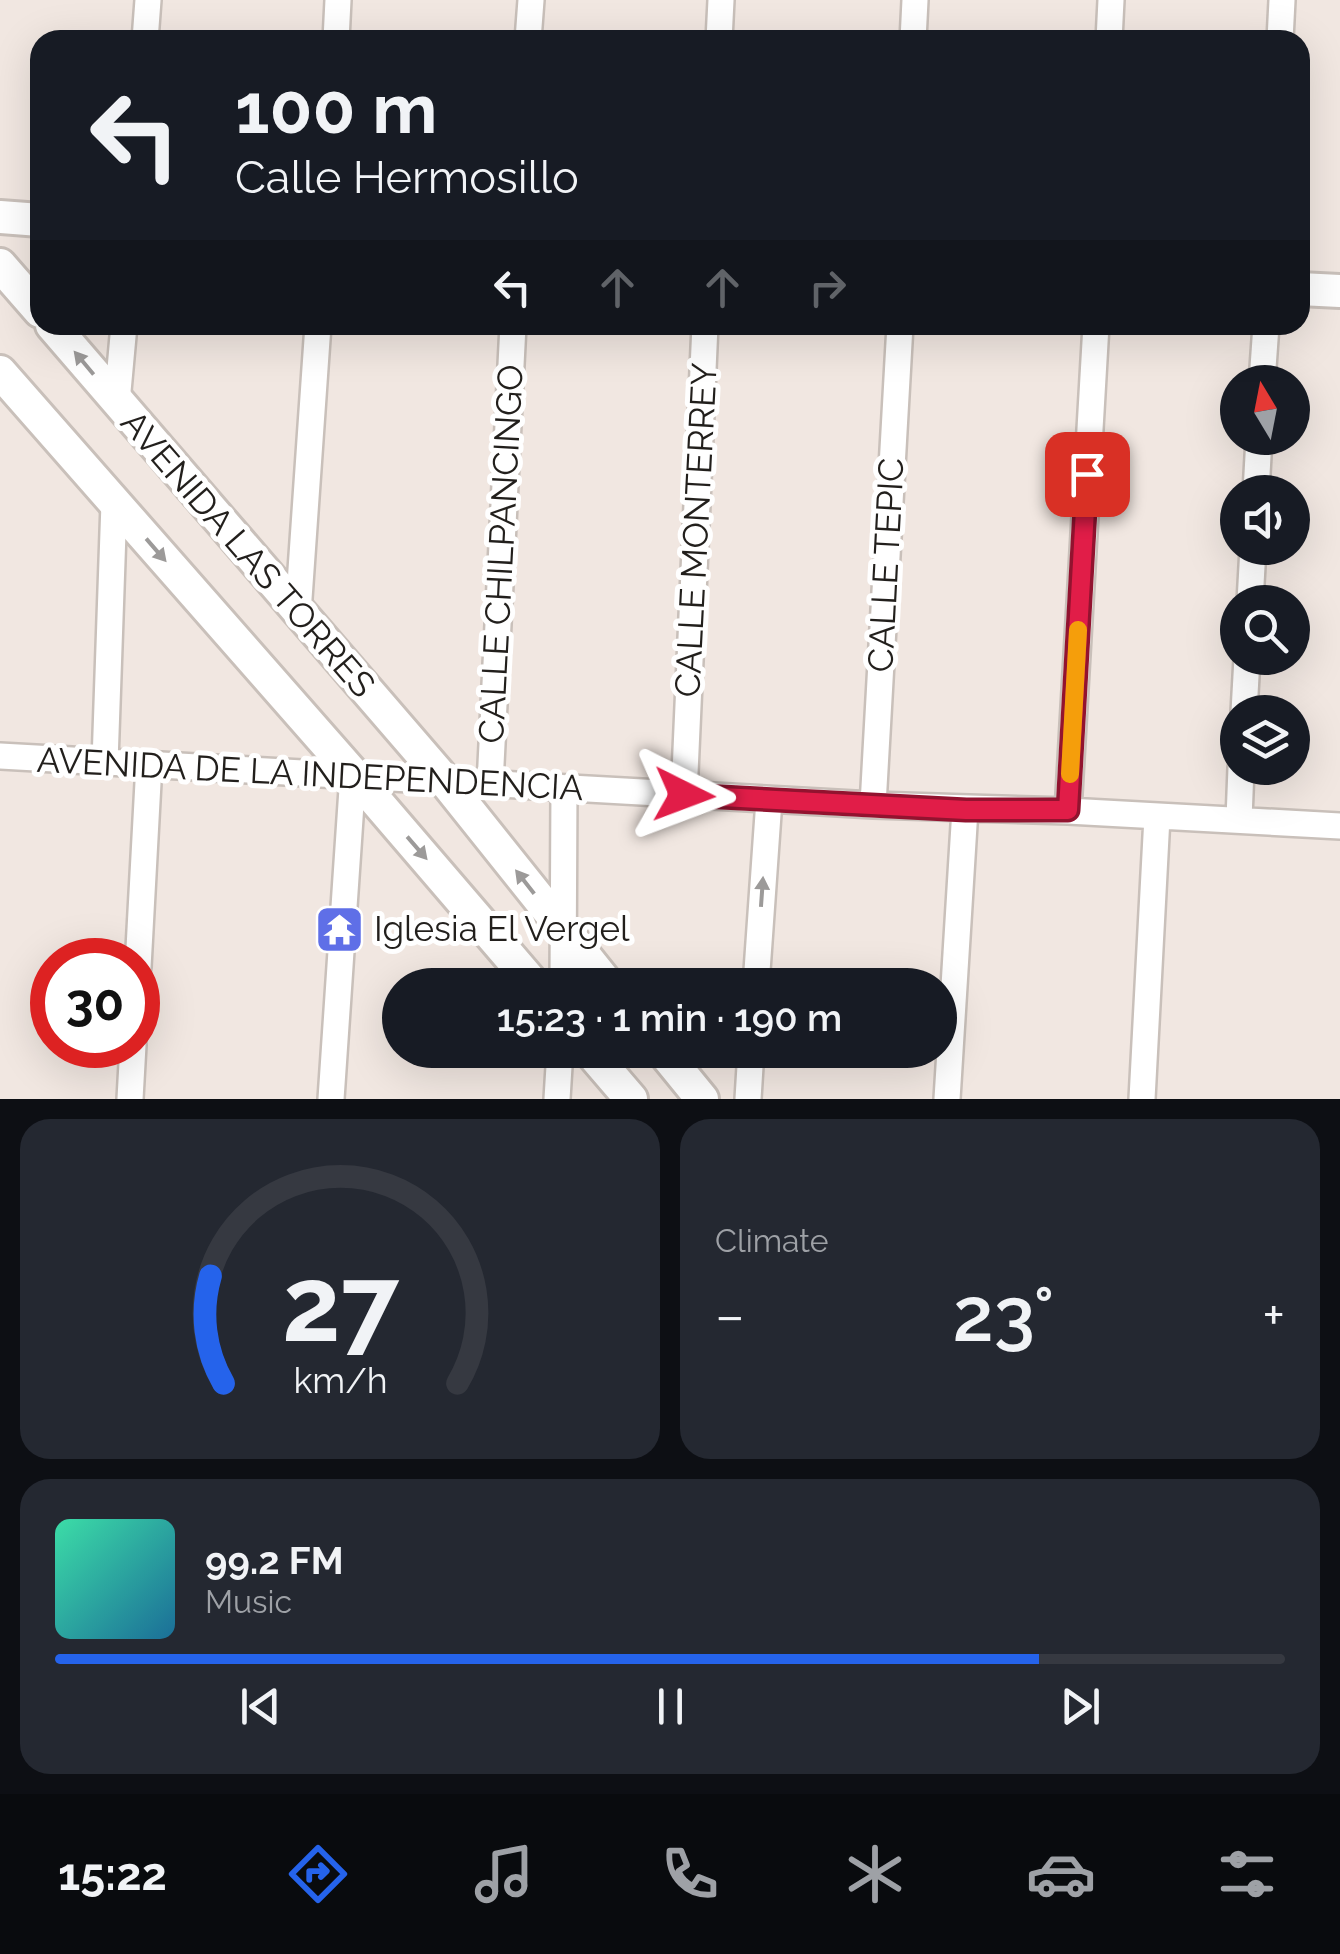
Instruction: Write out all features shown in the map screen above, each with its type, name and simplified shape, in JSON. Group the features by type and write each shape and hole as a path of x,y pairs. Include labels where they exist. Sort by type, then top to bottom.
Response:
{"street":[{"path":"146,30 148,0"},
{"path":"336,30 338,0"},
{"path":"528,30 530,0"},
{"path":"720,30 722,0"},
{"path":"914,30 915,0"},
{"path":"1110,30 1111,0"},
{"path":"1280,30 1282,0"},
{"path":"0,218 30,220"},
{"path":"0,266 30,300"},
{"path":"1310,288 1340,290"},
{"name":"AVENIDA LAS TORRES","path":"60,335 446,781 594,968"},
{"path":"117,402 123,335"},
{"path":"298,613 317,335"},
{"name":"CALLE CHILPANCINGO","path":"490,784 512,335"},
{"name":"CALLE MONTERREY","path":"684,795 705,335"},
{"name":"CALLE TEPIC","path":"873,806 899,335"},
{"path":"1068,810 1095,335"},
{"path":"1263,365 1265,335"},
{"name":"AVENIDA LAS TORRES","path":"0,372 519,968"},
{"path":"105,762 114,502"},
{"name":"AVENIDA DE LA INDEPENDENCIA","path":"0,756 873,806 1068,810 1340,826"},
{"path":"140,938 149,764"},
{"path":"332,1099 353,774"},
{"path":"1239,819 1241,785"},
{"path":"563,968 564,789"},
{"path":"757,968 769,800"},
{"path":"946,1099 966,810"},
{"path":"1142,1099 1158,816"},
{"path":"130,1099 132,1068"},
{"path":"557,1099 559,1068"},
{"path":"604,1068 631,1099"},
{"path":"677,1068 702,1099"},
{"path":"748,1099 750,1068"}],"slow traffic":[{"path":"1070,774 1078,630"}],"place":[{"name":"Iglesia El Vergel","path":"339,929"}],"route":[{"path":"684,795 966,810 1068,810 1087,474"}]}
